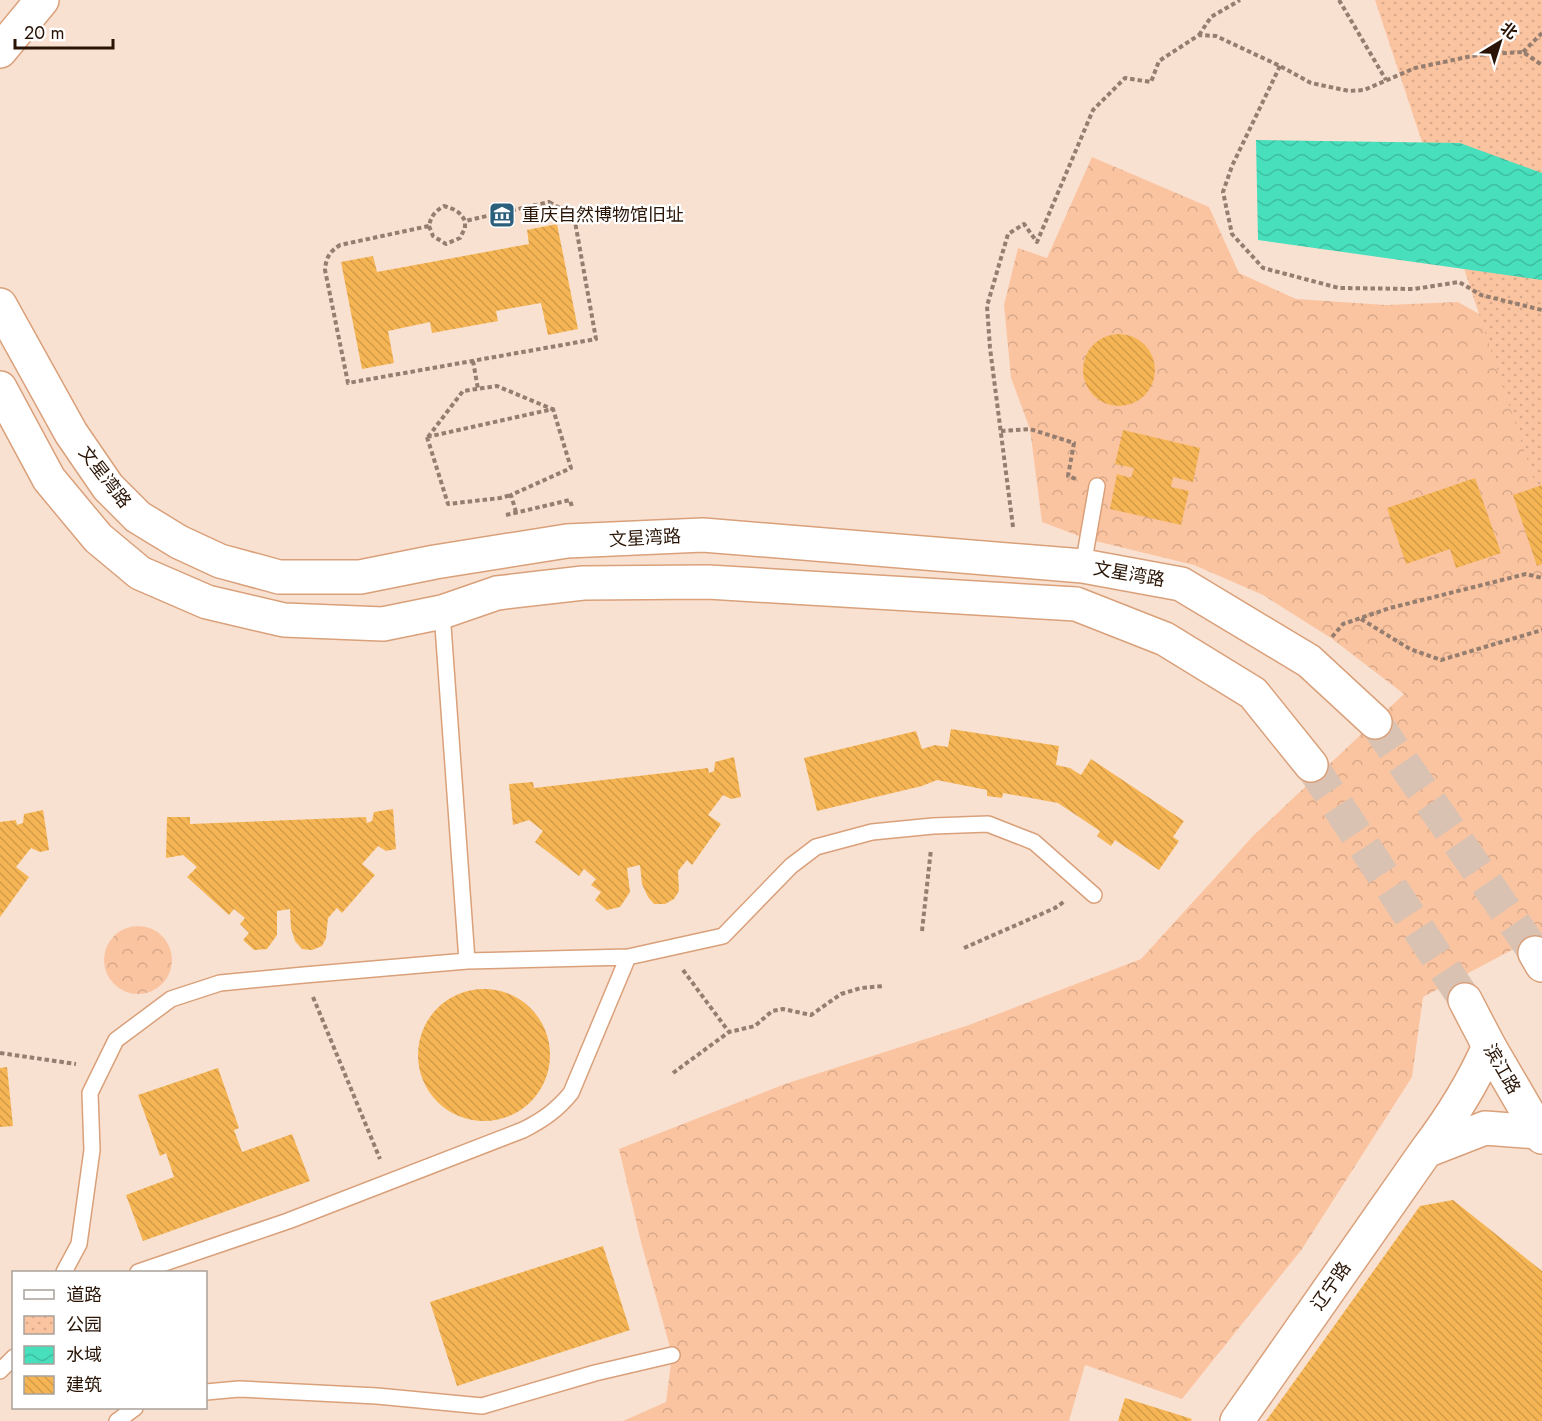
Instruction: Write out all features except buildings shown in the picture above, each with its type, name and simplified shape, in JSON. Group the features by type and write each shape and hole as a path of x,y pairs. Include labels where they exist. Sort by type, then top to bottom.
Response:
{"main road":[{"path":"0,51 42,0"},
{"name":"文星湾路","path":"0,305 71,433 108,487 138,517 178,542 220,561 279,577 360,578 435,562 567,542 703,535 1083,566 1181,584 1309,662 1375,722"},
{"path":"0,388 49,479 98,538 140,573 207,602 284,620 383,624 442,612 497,593 595,583 708,582 1076,604 1165,639 1253,693 1311,765"},
{"name":"滨江路","path":"1465,1000 1540,1135"},
{"name":"辽宁路","path":"1237,1421 1455,1112 1475,1078 1489,1046"},
{"path":"1426,1151 1485,1128 1540,1135"}],"lane":[{"path":"1083,566 1097,486"},
{"path":"442,612 467,961"},
{"path":"65,1271 79,1244 92,1150 90,1093 116,1040 171,999 220,983 467,961 628,957 723,936 791,866 816,847 872,832 988,824 1034,842 1094,895"},
{"path":"141,1271 288,1221 523,1130 545,1119 559,1108 571,1093 628,957"},
{"path":"207,1392 239,1389 377,1396 482,1406 595,1373 672,1355"},
{"path":"0,1371 12,1359"},
{"path":"117,1421 132,1409"}],"path":[{"path":"1016,560 987,306 1008,234 1024,224 1037,242 1093,110 1100,100 1125,78 1151,82 1159,61 1199,35 1211,17 1240,0"},
{"path":"1339,0 1386,80"},
{"path":"1523,52 1542,33"},
{"path":"1199,35 1216,36 1311,83 1349,91 1364,90 1415,68 1477,56 1523,52 1542,65"},
{"path":"1280,66 1232,166 1223,192 1232,234 1263,268 1339,288 1414,288 1459,282 1481,295 1542,310"},
{"path":"429,226 340,245 326,258 325,270 348,383 596,339 574,216 549,202 465,220"},
{"path":"444,206 456,209 465,220 465,228 460,238 446,244 433,236 429,226 430,218 444,206"},
{"path":"473,361 478,389"},
{"path":"427,437 463,391 497,386 553,409"},
{"path":"427,437 553,409"},
{"path":"427,437 448,504 500,498 571,468 553,409"},
{"path":"1001,431 1030,429 1074,442 1068,476 1097,486"},
{"path":"511,495 516,512 570,500"},
{"path":"1542,578 1526,574 1390,608 1360,619 1410,649 1441,660 1542,630"},
{"path":"922,931 933,826"},
{"path":"964,948 1055,908"},
{"path":"666,948 729,1032"},
{"path":"304,975 389,1182"},
{"path":"673,1073 729,1032 755,1026 772,1011 783,1009 811,1015 841,994 861,988 884,986"},
{"path":"0,1053 103,1068"}],"green space":[{"path":"1375,0 1542,0 1542,504"},
{"path":"1092,157 1209,207 1239,273 1296,299 1386,305 1458,302 1481,315 1542,331 1542,934 1423,997 1412,1077 1302,1249 1182,1399 1085,1365 1069,1421 623,1421 666,1402 672,1355 641,1242 619,1149 785,1084 969,1025 1141,959 1253,836 1404,694 1331,638 1263,595 1194,565 1087,539 1042,522 1030,429 1011,378 1004,305 1018,248 1047,258"},
{"path":"138,926 151,929 162,936 169,947 172,960 169,973 162,984 151,991 138,994 125,991 114,984 107,973 104,960 107,947 114,936 125,929"}],"water":[{"path":"1256,140 1460,143 1542,173 1542,280 1258,240"}],"tunnel":[{"path":"1375,722 1535,953"},
{"path":"1311,765 1465,1000"}],"place":[{"name":"重庆自然博物馆旧址","path":"502,215"}]}
